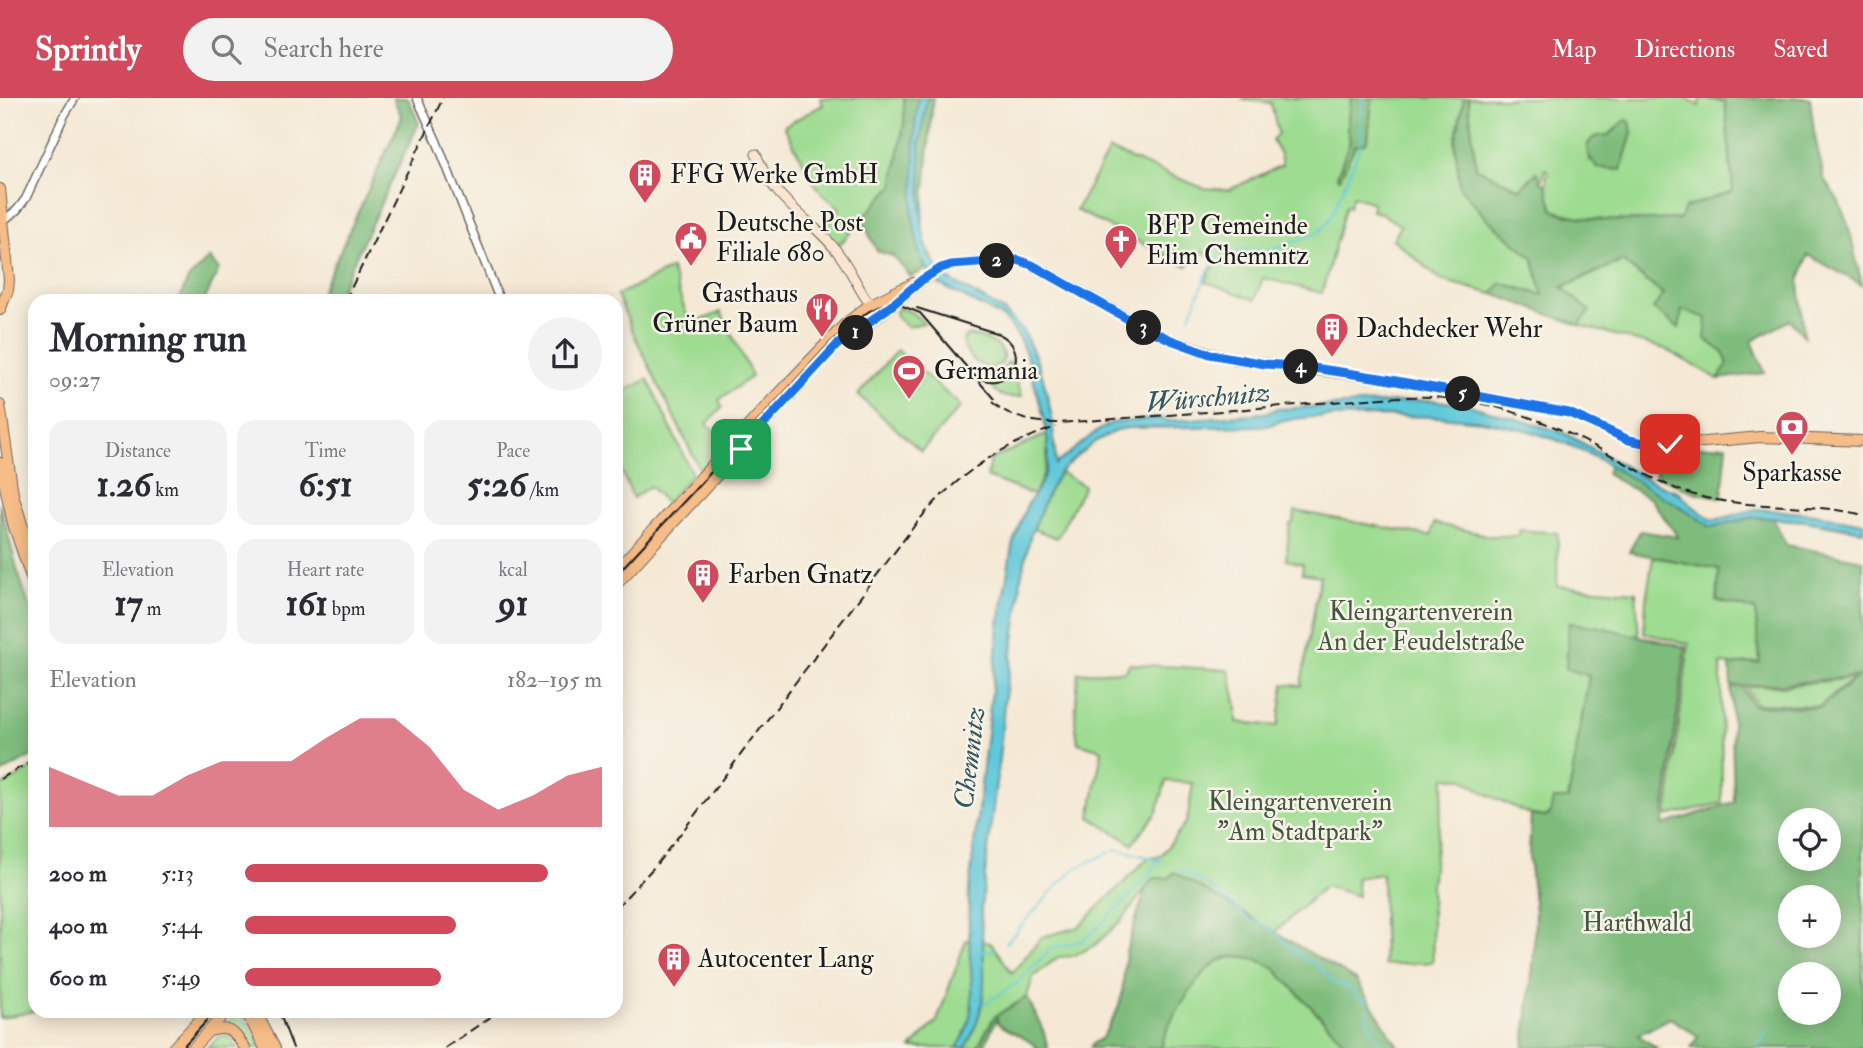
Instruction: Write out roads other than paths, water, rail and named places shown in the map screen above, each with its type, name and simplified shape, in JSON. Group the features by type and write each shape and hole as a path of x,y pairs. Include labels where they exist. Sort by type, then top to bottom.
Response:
{"main road":[{"path":"756,154 775,188 827,239 842,257 869,305 881,314"},
{"path":"0,189 9,280 0,310"},
{"path":"623,562 851,319 869,305 951,265 1018,260 1032,265 1148,330 1210,354 1265,364 1380,378 1569,413 1629,440 1649,444 1760,437 1863,441"},
{"path":"623,574 837,345 926,277"},
{"path":"1,411 3,481 28,569"},
{"path":"4,466 28,544"},
{"path":"173,1048 201,1018"},
{"path":"193,1048 221,1018"},
{"path":"254,1018 265,1048"},
{"path":"255,1018 275,1048"},
{"path":"208,1032 222,1029 231,1031 246,1048"}],"street":[{"path":"2,222 17,210 26,198 75,98"},
{"path":"417,98 497,294"},
{"path":"623,573 674,508"}],"water":[{"path":"918,98 927,98 920,143 922,226 928,253 943,276 1004,311 1023,331 1043,378 1052,418 1056,464 1111,423 1430,400 1469,405 1564,433 1649,480 1679,493 1711,519 1756,509 1815,514 1863,523 1863,531 1805,521 1754,517 1711,527 1593,456 1565,443 1526,430 1482,421 1440,417 1312,417 1284,420 1267,426 1127,428 1096,441 1059,473 1030,537 1021,578 1004,703 981,909 983,996 980,1013 965,1048 957,1048 967,1026 972,1004 969,890 1000,618 1012,546 1026,507 1041,483 1047,466 1048,444 1044,418 1019,338 1004,318 933,281 919,253 912,212"}],"waterway":[{"path":"1190,316 1208,271 1221,256 1247,249 1277,249 1320,231 1330,219 1360,147 1364,98"},
{"path":"1006,943 1076,868 1117,849 1159,860"},
{"path":"983,1005 1017,983 1052,948 1087,938 1147,878 1158,862 1163,861"},
{"path":"1177,868 1210,887 1248,920 1261,923 1277,934 1303,959 1316,964 1334,983 1351,989 1356,998 1364,999 1369,1013 1366,1017 1382,1048"},
{"path":"983,952 995,950"},
{"path":"1756,1048 1767,1033 1768,1027"}],"tram line":[{"path":"623,567 831,342 868,312 882,305 900,305 920,313 994,399"},
{"path":"917,308 999,334 1010,342 1016,361 1006,377 997,381 986,381 974,375"},
{"path":"182,1048 210,1018"},
{"path":"281,1018 293,1048"}],"railway":[{"path":"348,294 443,98"},
{"path":"992,402 1023,418 1058,423 1381,398 1455,399 1490,405 1541,422 1685,492 1729,502 1818,508 1863,515"},
{"path":"623,900 685,828 930,508 961,478 996,454 1056,427"},
{"path":"0,779 28,763"},
{"path":"445,1048 489,1018"}],"place":[{"name":"FFG Werke GmbH","path":"645,205"},
{"name":"Deutsche Post Filiale 680","path":"691,268"},
{"name":"BFP Gemeinde Elim Chemnitz","path":"1121,271"},
{"name":"Gasthaus Grüner Baum","path":"822,339"},
{"name":"Dachdecker Wehr","path":"1332,359"},
{"name":"Germania","path":"909,401"},
{"name":"Sparkasse","path":"1792,457"},
{"name":"Farben Gnatz","path":"703,605"},
{"name":"Autocenter Lang","path":"674,989"}],"water label":[{"name":"Würschnitz","path":"1208,398"},
{"name":"Chemnitz","path":"970,758"}],"park label":[{"name":"Kleingartenverein An der Feudelstraße","path":"1421,627"},
{"name":"Kleingartenverein \"Am Stadtpark\"","path":"1300,817"},
{"name":"Harthwald","path":"1637,923"}]}
